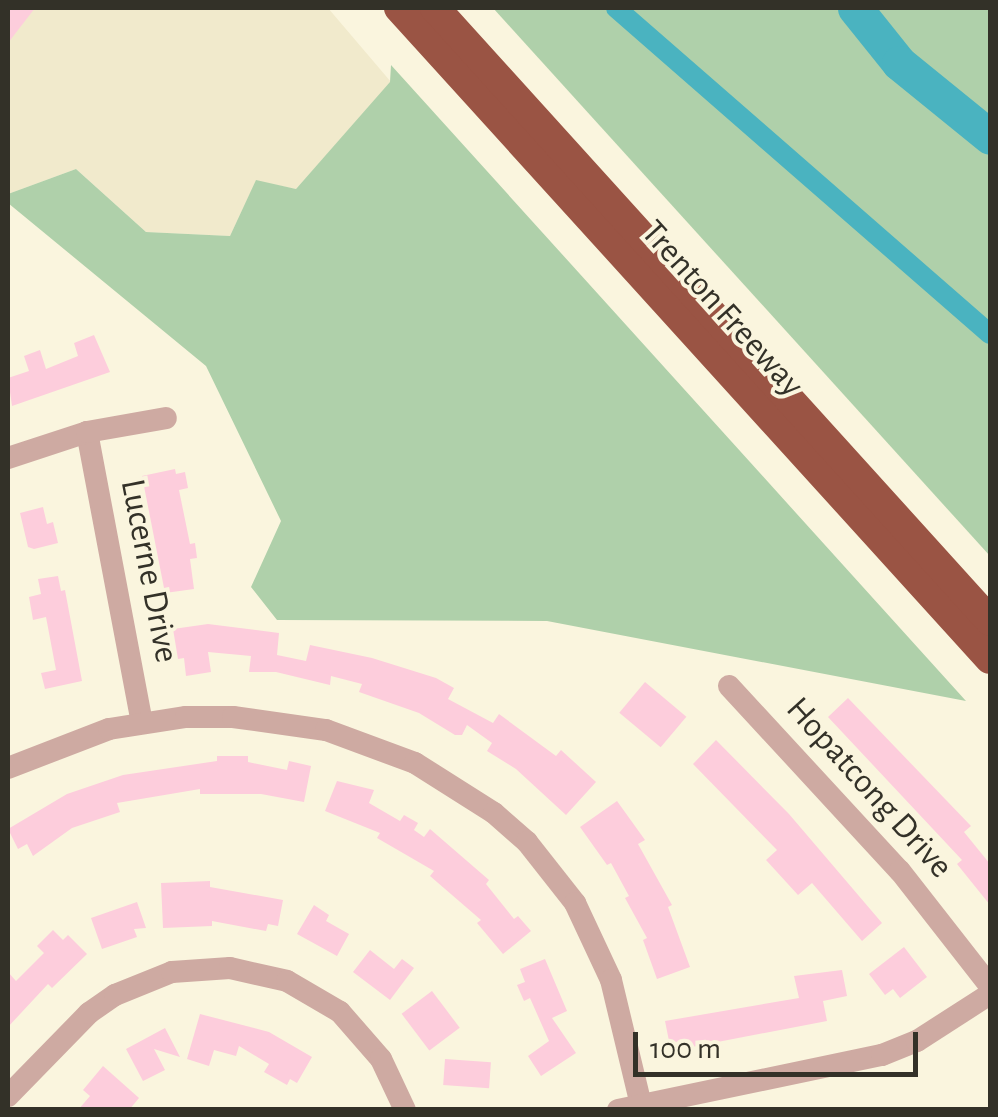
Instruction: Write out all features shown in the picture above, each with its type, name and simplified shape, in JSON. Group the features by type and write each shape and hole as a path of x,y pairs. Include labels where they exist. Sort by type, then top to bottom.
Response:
{"highway":[{"name":"Trenton Freeway","path":"400,8 990,659"},
{"name":"Trenton Freeway","path":"436,8 990,621"}],"street":[{"path":"8,458 86,432 166,418"},
{"name":"Lucerne Drive","path":"86,432 142,722"},
{"name":"Hopatcong Drive","path":"729,686 900,870 990,986"},
{"path":"8,768 68,742 142,722 233,717 326,730 414,763 494,813 551,869 596,940 611,980 630,1107 882,1056 917,1042 990,994"},
{"path":"8,1096 89,1013 115,995 172,972 230,968 287,981 340,1012 382,1058 405,1110"}],"shaded area":[{"path":"8,8 328,8 391,82 296,189 256,181 230,236 146,232 76,169 8,194"}],"green space":[{"path":"493,8 990,8 990,556"},
{"path":"391,65 966,701 547,621 277,620 251,587 281,521 206,366 8,203 8,194 76,169 146,232 230,236 256,180 296,189 390,82"}],"building":[{"path":"8,8 35,8 8,43"},
{"path":"94,335 110,372 12,406 8,378 29,371 24,356 40,350 46,369 78,356 74,343"},
{"path":"175,469 176,474 185,472 188,488 179,490 190,544 195,543 197,558 190,559 194,589 165,593 142,476"},
{"path":"43,507 47,524 53,522 58,543 34,549 28,547 20,513"},
{"path":"58,576 61,591 65,590 82,681 45,689 41,673 56,670 46,617 33,620 29,597 41,594 38,579"},
{"path":"208,624 279,633 277,655 306,661 310,645 372,658 436,678 454,688 448,699 493,723 499,714 556,756 561,750 596,782 566,815 516,769 487,751 492,743 467,725 462,735 455,735 419,713 359,692 362,684 331,676 330,685 276,672 249,672 251,656 208,652 211,672 186,676 184,658 178,659 173,629"},
{"path":"645,682 686,717 661,747 619,713"},
{"path":"848,698 971,826 964,832 990,864 990,905 957,864 962,860 828,717"},
{"path":"716,740 789,814 882,923 862,941 812,883 798,895 766,860 777,850 693,764"},
{"path":"217,756 248,756 248,762 287,770 289,761 311,766 304,802 261,794 200,794 200,789 117,803 120,812 72,828 33,856 27,844 18,849 8,829 67,794 123,775 217,761"},
{"path":"337,781 374,790 369,803 400,821 404,815 418,823 414,830 424,837 430,829 489,880 486,884 514,919 518,916 531,931 503,954 477,923 481,920 430,876 434,871 377,838 380,833 325,811"},
{"path":"617,801 645,840 638,844 672,905 668,907 690,967 657,979 643,940 647,938 625,898 629,896 611,863 607,865 580,827"},
{"path":"210,881 210,887 283,900 278,926 268,924 266,931 212,921 212,926 163,928 161,883"},
{"path":"137,902 146,928 134,929 137,937 102,949 91,918"},
{"path":"314,905 329,915 326,921 349,934 337,956 297,934"},
{"path":"53,930 63,940 68,935 87,954 52,988 48,984 8,1027 8,972 16,981 44,953 37,946"},
{"path":"904,947 927,977 900,998 893,989 885,995 869,974"},
{"path":"370,950 394,969 402,959 414,968 390,1000 353,972"},
{"path":"545,959 567,1011 552,1018 576,1053 541,1076 528,1056 549,1041 530,998 524,1001 517,985 525,982 520,969"},
{"path":"842,970 847,996 823,1001 827,1021 671,1051 665,1021 799,998 794,976"},
{"path":"432,991 460,1028 429,1051 402,1014"},
{"path":"200,1014 269,1032 312,1057 297,1083 290,1079 287,1085 264,1072 269,1064 239,1046 236,1056 214,1050 209,1066 187,1059"},
{"path":"165,1028 180,1057 154,1049 165,1070 143,1081 126,1049"},
{"path":"445,1059 491,1062 489,1088 443,1085"},
{"path":"103,1066 139,1098 129,1110 78,1110 90,1096 83,1090"}],"waterway":[{"path":"616,8 990,334"},
{"path":"855,8 899,63 990,137"}]}
